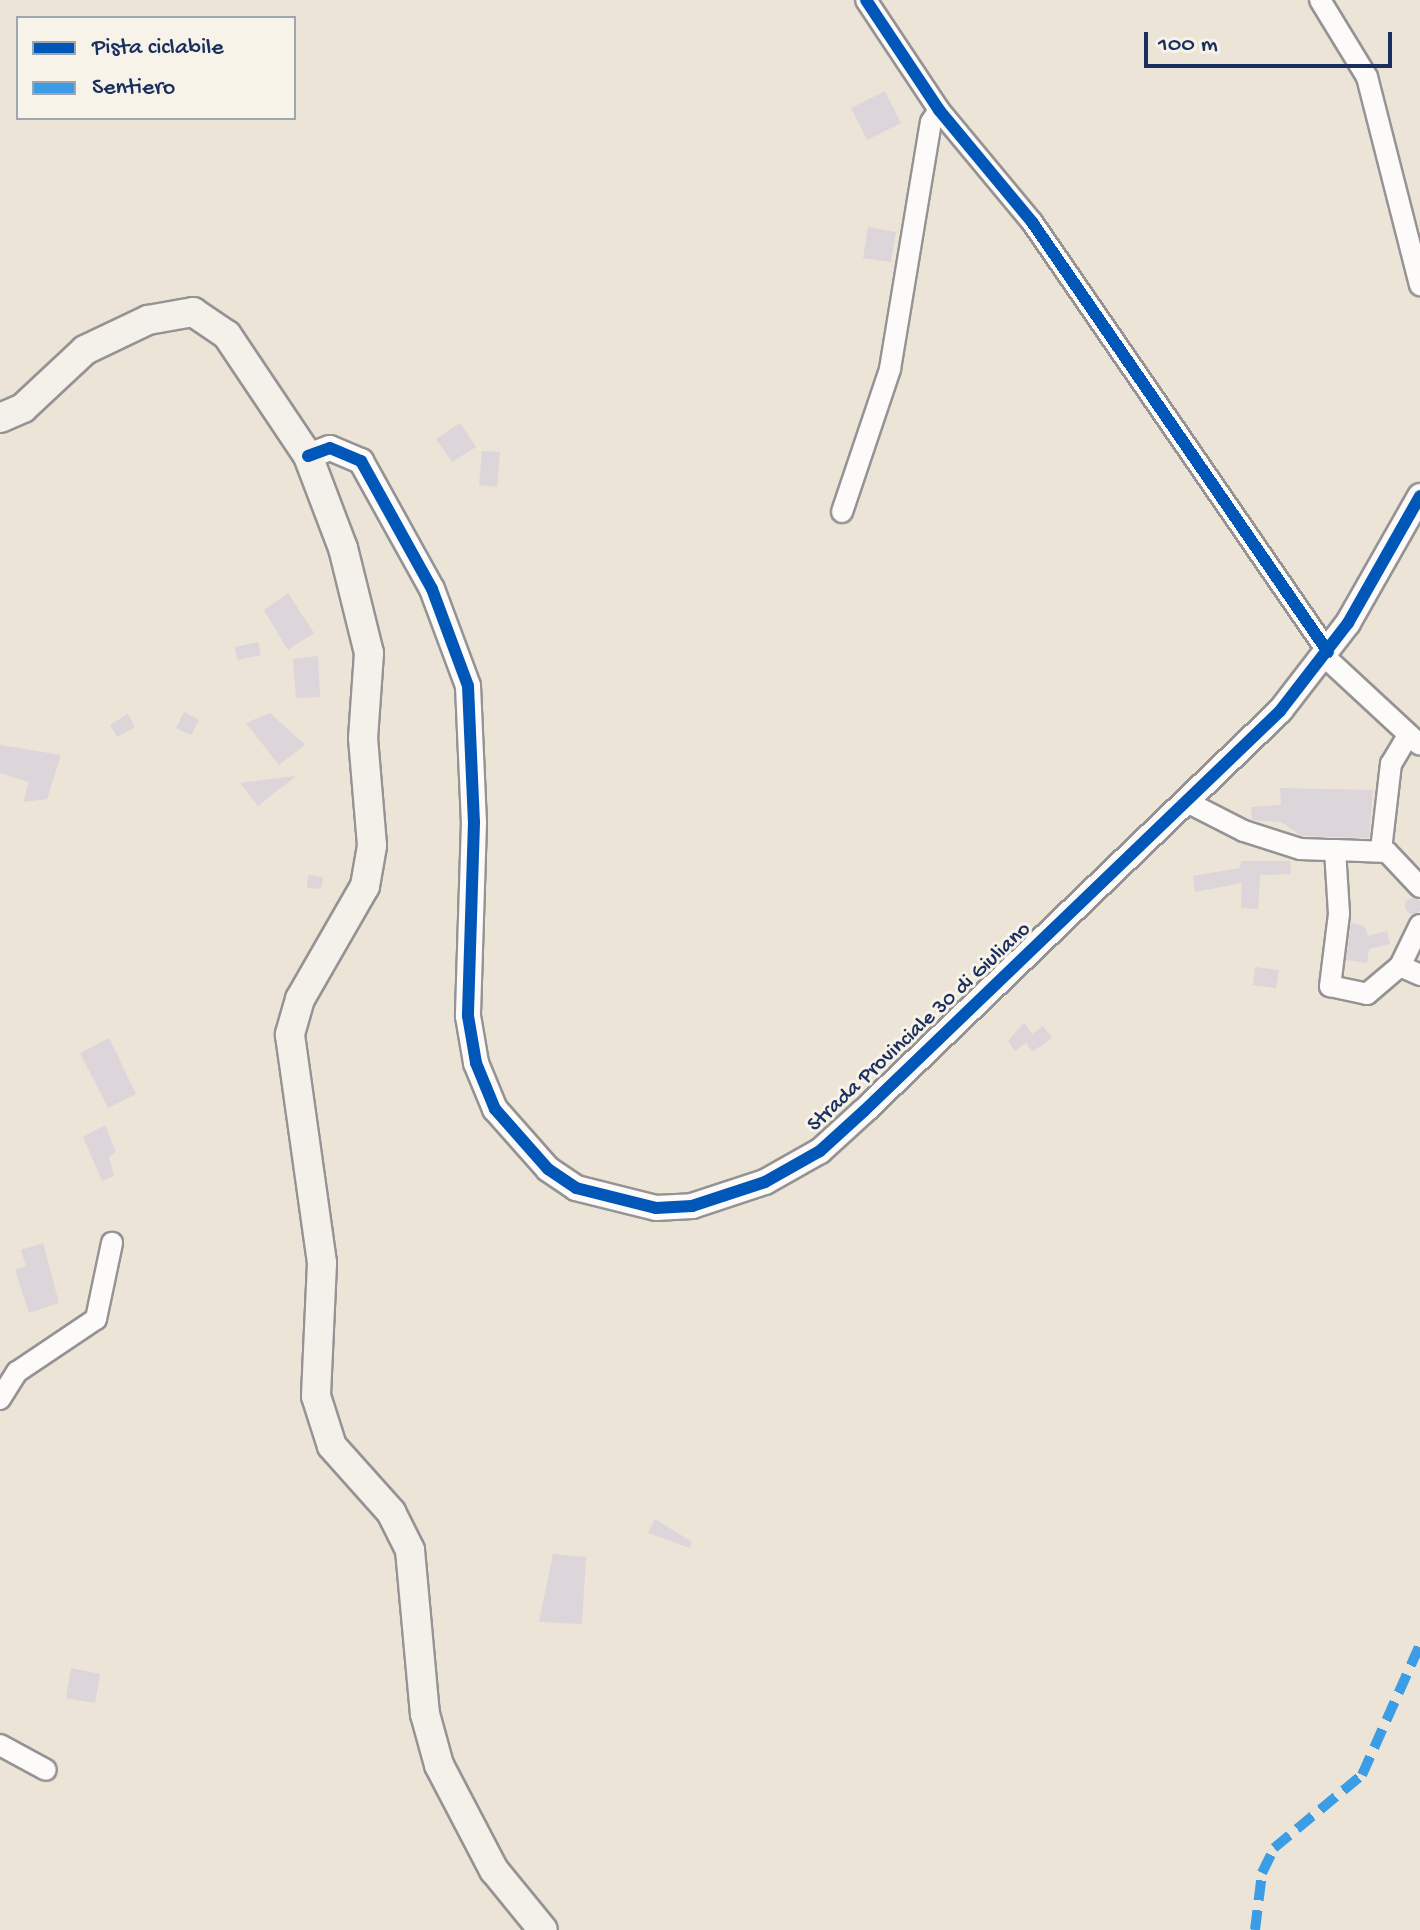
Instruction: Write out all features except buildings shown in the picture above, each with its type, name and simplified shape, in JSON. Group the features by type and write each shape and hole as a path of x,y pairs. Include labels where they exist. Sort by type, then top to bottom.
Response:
{"main road":[{"path":"0,418 23,408 85,350 148,320 193,312 227,335 308,456 364,612 372,846 365,886 300,999 290,1035 322,1263 316,1396 332,1446 391,1512 410,1550 425,1714 439,1765 494,1870 543,1930"}],"street":[{"path":"866,0 939,110 1032,222 1326,654 1414,741 1391,764 1381,850"},
{"path":"1320,0 1367,77 1420,285"},
{"path":"842,512 890,369 931,122 939,110"},
{"name":"Strada Provinciale 30 di Giuliano","path":"308,456 330,448 361,461 451,633 468,686 474,752 468,1016 476,1063 495,1109 548,1169 576,1188 617,1202 692,1206 765,1182 820,1151 1187,802 1326,654 1420,496"},
{"path":"1187,802 1231,827 1300,849 1381,850 1420,887"},
{"path":"1335,850 1338,926 1328,982 1367,994 1400,966 1420,925"},
{"path":"1400,966 1420,975"},
{"path":"0,1399 17,1372 96,1319 112,1243"},
{"path":"0,1745 46,1770"}],"marked path":[{"path":"1255,1930 1262,1873 1274,1848 1362,1775 1420,1645"}],"cycle path":[{"path":"866,0 939,110 1032,222 1328,652"},
{"path":"308,456 330,448 361,461 432,589 468,686 474,822 468,1016 476,1063 495,1109 548,1169 576,1188 656,1208 692,1206 765,1182 820,1151 864,1111 1280,711 1348,623 1420,496"}]}
